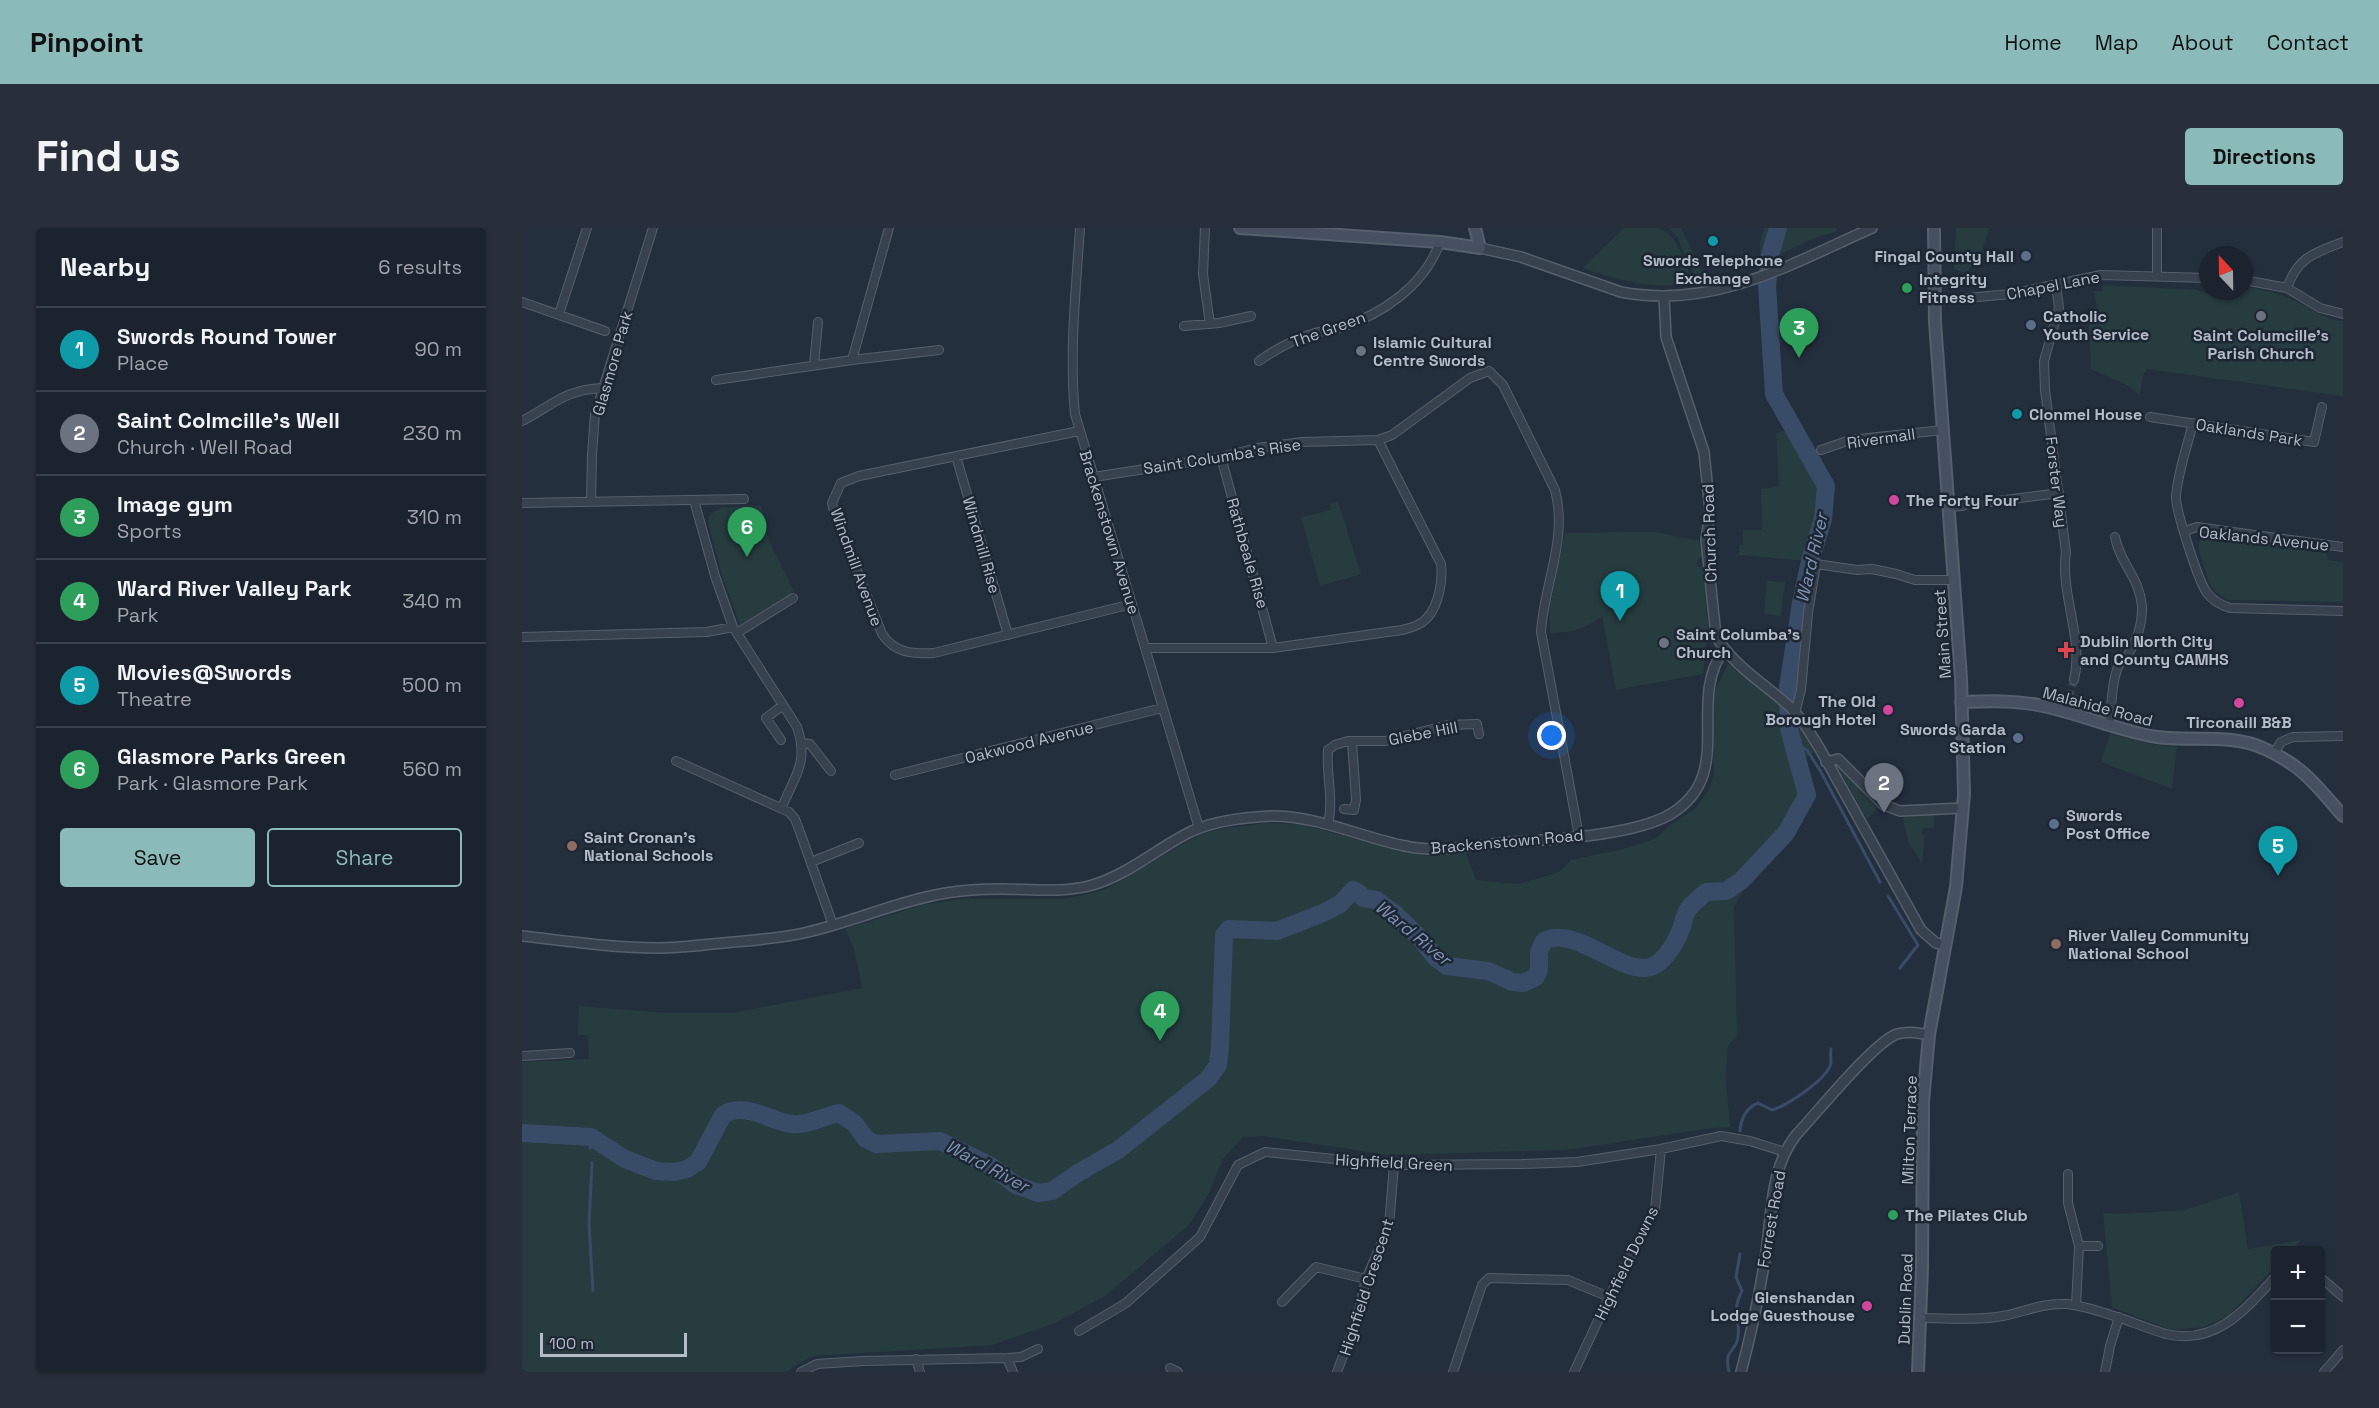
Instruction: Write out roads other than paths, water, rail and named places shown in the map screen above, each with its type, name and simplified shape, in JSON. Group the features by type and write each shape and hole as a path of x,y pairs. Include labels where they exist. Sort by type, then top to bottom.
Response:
{"main road":[{"path":"1240,228 1440,242 1480,248 1475,228"},
{"name":"Main Street","path":"1929,1035 1956,887 1963,808 1962,702 1935,301 1934,228"},
{"name":"Malahide Road","path":"1962,702 2022,702 2158,737 2233,739 2251,743 2274,753 2308,775 2343,816"},
{"name":"Milton Terrace","path":"1922,1227 1922,1119 1929,1035"},
{"name":"Dublin Road","path":"1918,1372 1922,1227"}],"street":[{"path":"559,314 587,228"},
{"name":"Glasmore Park","path":"591,501 596,414 602,388 653,228"},
{"path":"852,360 889,228"},
{"name":"Brackenstown Avenue","path":"1080,228 1073,394 1079,431 1199,828"},
{"path":"1205,228 1203,274 1210,324"},
{"path":"1480,248 1521,257 1621,292 1664,296 1728,289 1872,228"},
{"path":"2157,228 2157,275"},
{"name":"The Green","path":"1259,361 1293,340 1340,328 1370,315 1391,302 1414,285 1435,256 1440,242"},
{"path":"2287,288 2299,263 2343,242"},
{"name":"Chapel Lane","path":"1935,301 2010,294 2100,275 2199,277"},
{"path":"2253,282 2287,288 2320,308 2343,314"},
{"name":"Forster Way","path":"2056,285 2059,308 2044,362 2047,405 2066,552 2065,571 2078,656 2074,680"},
{"name":"Church Road","path":"1664,296 1666,337 1704,452 1710,511 1706,540 1716,636 1724,649 1756,680 1794,711 1813,737 1921,930 1936,943 1946,945"},
{"path":"522,302 605,331"},
{"path":"1184,326 1210,324 1251,316"},
{"path":"814,366 818,321"},
{"path":"717,380 939,350"},
{"name":"Saint Columba's Rise","path":"1094,477 1302,442 1378,440 1392,435 1470,378 1489,371 1503,385 1555,490 1559,506 1560,532 1542,612 1541,632 1579,836"},
{"path":"522,421 542,411 560,397 586,389 602,388"},
{"name":"Oaklands Park","path":"2150,417 2314,442 2322,407"},
{"name":"Oaklands Avenue","path":"2193,423 2176,496 2178,511 2199,579 2206,592 2218,604 2242,609 2343,611"},
{"name":"Rivermall","path":"1821,450 1850,440 1943,430"},
{"name":"Windmill Avenue","path":"1079,431 859,476 841,483 832,503 835,515 882,634 889,645 900,651 914,654 934,653 1132,604"},
{"path":"1145,648 1200,650 1273,648 1402,630 1416,626 1428,618 1435,605 1442,575 1441,564 1378,440"},
{"name":"Windmill Rise","path":"956,456 1008,634"},
{"name":"Rathbeale Rise","path":"1221,457 1273,648"},
{"path":"1990,502 2059,493"},
{"path":"522,503 744,499"},
{"path":"694,500 715,576 735,630 797,727 802,743 802,763 782,807"},
{"path":"1948,507 1963,506"},
{"name":"Oaklands Avenue","path":"2185,531 2197,527 2343,547"},
{"path":"2109,725 2117,668 2139,634 2142,617 2139,590 2127,564 2118,554 2115,537"},
{"path":"1794,711 1801,690 1808,613 1816,564 1880,571 1915,580 1953,580"},
{"path":"522,637 735,630 793,598"},
{"name":"Brackenstown Road","path":"522,936 614,945 675,947 771,939 808,932 928,896 962,891 1064,890 1087,886 1120,873 1199,828 1242,819 1273,816 1296,818 1423,849 1579,836 1640,826 1655,822 1678,809 1700,785 1706,771 1708,690 1715,663 1724,649"},
{"path":"2066,712 2069,698"},
{"path":"781,740 766,718 783,705"},
{"name":"Oakwood Avenue","path":"895,775 1162,708"},
{"name":"Glebe Hill","path":"1328,824 1332,807 1327,765 1328,750 1335,745 1385,741 1448,725 1477,724 1479,734"},
{"path":"2274,753 2281,742 2293,737 2343,736"},
{"path":"1344,809 1354,810 1356,800 1353,742"},
{"path":"802,743 810,744 831,771"},
{"path":"1826,762 1838,759 1884,805 1890,808 1900,811 1963,808"},
{"path":"676,761 782,807 795,819 832,925"},
{"path":"811,862 860,843"},
{"name":"Forrest Road","path":"1741,1372 1765,1260 1776,1176 1785,1152 1796,1135 1881,1044 1899,1034 1909,1032 1929,1035"},
{"path":"522,1056 570,1053"},
{"name":"Highfield Green","path":"1078,1331 1126,1303 1200,1237 1238,1165 1252,1156 1265,1152 1395,1165 1577,1162 1660,1149 1721,1136 1750,1141 1785,1152"},
{"name":"Highfield Downs","path":"1574,1372 1609,1297 1655,1210 1660,1149"},
{"name":"Highfield Crescent","path":"1337,1372 1357,1319 1366,1279 1389,1226 1395,1165"},
{"path":"2068,1174 2068,1203 2079,1246 2076,1305"},
{"path":"2079,1246 2098,1246"},
{"path":"1282,1302 1316,1267 1366,1279"},
{"path":"1453,1372 1482,1285 1489,1278 1568,1280 1609,1297"},
{"path":"1921,1318 1986,1318 2004,1316 2048,1304 2076,1305 2175,1336 2187,1336 2211,1332 2240,1314 2271,1281"},
{"path":"2325,1281 2343,1297"},
{"path":"2105,1372 2119,1317"},
{"path":"801,1372 817,1364 916,1359 1007,1358 1021,1357 1038,1349"},
{"path":"2324,1372 2343,1350"},
{"path":"1007,1358 1013,1372"},
{"path":"916,1359 920,1372"}],"waterway":[{"name":"Ward River","path":"522,1133 591,1137 625,1159 656,1171 674,1172 687,1169 698,1162 723,1115 731,1111 748,1111 792,1124 810,1122 839,1113 854,1123 866,1139 876,1144 940,1141 991,1166 1016,1185 1038,1193 1052,1191 1118,1150 1208,1079 1218,1065 1224,935 1229,929 1277,931 1340,904 1353,890 1363,898 1376,900 1395,914 1420,938 1435,957 1447,966 1488,971 1513,982 1523,983 1536,977 1539,970 1539,952 1544,941 1556,938 1581,943 1633,967 1645,968 1656,964 1673,945 1689,908 1706,892 1726,891 1741,881 1786,833 1807,795 1789,729 1788,687 1801,603 1810,561 1823,519 1826,486 1774,394 1767,286 1770,255 1778,228"},
{"path":"1794,743 1807,750 1821,772 1880,882"},
{"path":"1888,896 1918,945 1900,968"},
{"path":"1740,1131 1745,1114 1754,1105 1758,1103 1772,1110 1796,1098 1815,1084 1831,1063 1831,1049"},
{"path":"590,1148 591,1137"},
{"path":"592,1163 589,1224 593,1291"},
{"path":"1729,1372 1729,1354 1738,1337 1736,1310 1742,1291 1736,1277 1740,1254"}],"tunnel":[{"path":"1963,506 1990,502"},
{"path":"2069,698 2074,680"}],"place":[{"name":"Swords Telephone Exchange","path":"1713,241"},
{"name":"Fingal County Hall","path":"2026,256"},
{"name":"Integrity Fitness","path":"1907,288"},
{"name":"Saint Columcille's Parish Church","path":"2261,316"},
{"name":"Catholic Youth Service","path":"2031,325"},
{"name":"Islamic Cultural Centre Swords","path":"1361,351"},
{"name":"Image gym","path":"1799,358"},
{"name":"Clonmel House","path":"2017,414"},
{"name":"The Forty Four","path":"1894,500"},
{"name":"Glasmore Parks Green","path":"747,557"},
{"name":"Swords Round Tower","path":"1620,621"},
{"name":"Saint Columba's Church","path":"1664,643"},
{"name":"Dublin North City and County CAMHS","path":"2066,650"},
{"name":"Tirconaill B&B","path":"2239,703"},
{"name":"The Old Borough Hotel","path":"1888,710"},
{"name":"Swords Garda Station","path":"2018,738"},
{"name":"Saint Colmcille's Well","path":"1884,813"},
{"name":"Swords Post Office","path":"2054,824"},
{"name":"Saint Cronan's National Schools","path":"572,846"},
{"name":"Movies@Swords","path":"2278,876"},
{"name":"River Valley Community National School","path":"2056,944"},
{"name":"Ward River Valley Park","path":"1160,1041"},
{"name":"The Pilates Club","path":"1893,1215"},
{"name":"Glenshandan Lodge Guesthouse","path":"1867,1306"}]}
